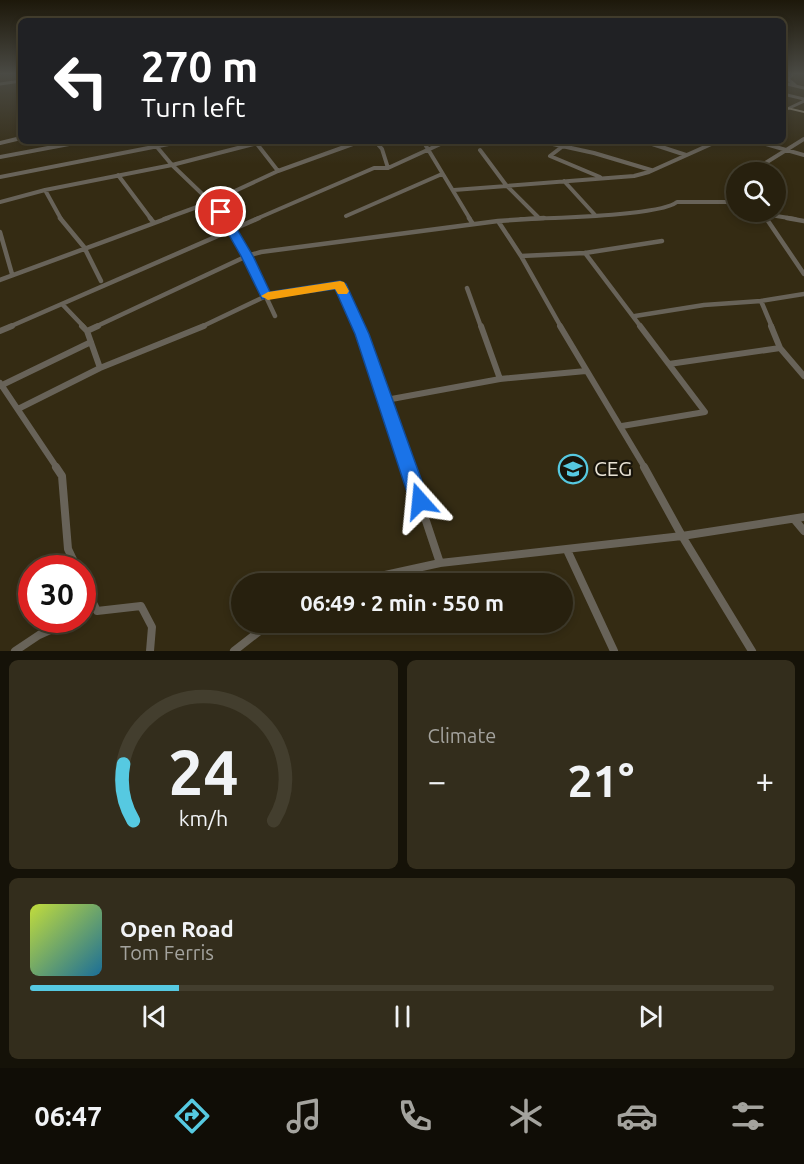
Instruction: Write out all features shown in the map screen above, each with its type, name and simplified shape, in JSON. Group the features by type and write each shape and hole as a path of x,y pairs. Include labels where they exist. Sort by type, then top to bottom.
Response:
{"street":[{"path":"786,107 804,112"},
{"path":"0,142 18,139"},
{"path":"766,162 804,139"},
{"path":"0,157 69,144"},
{"path":"155,144 172,165 221,212 247,256 275,316"},
{"path":"0,177 171,144"},
{"path":"0,202 45,190 172,165 221,150 257,144 265,151 271,166 278,171"},
{"path":"0,280 84,247 211,202 278,171 351,144"},
{"path":"378,144 382,149 388,168"},
{"path":"424,144 473,224"},
{"path":"0,331 374,168 388,168 440,144"},
{"path":"553,144 651,170"},
{"path":"652,144 686,155"},
{"path":"454,190 634,176 707,144"},
{"path":"765,144 804,155"},
{"path":"563,146 550,156 601,178"},
{"path":"480,150 506,185 539,218"},
{"path":"346,216 442,174"},
{"path":"118,175 154,223"},
{"path":"564,181 596,216"},
{"path":"45,190 63,222 84,247 101,281"},
{"path":"87,332 247,256 261,252 498,221 650,211 672,206 677,202 726,202"},
{"path":"786,217 804,221"},
{"path":"498,221 521,256 586,371 622,426 682,536 752,651"},
{"path":"769,222 804,274"},
{"path":"0,232 12,274"},
{"path":"521,256 585,253 662,241"},
{"path":"585,253 635,316 705,412 622,426"},
{"path":"18,409 100,368 184,335 266,296 340,284 362,334 386,400 440,562"},
{"path":"467,288 500,380"},
{"path":"635,316 704,305 761,301 804,294"},
{"path":"761,301 780,348 804,376"},
{"path":"63,304 87,332 100,368"},
{"path":"71,555 68,549 62,476 1,385 91,342"},
{"path":"669,364 780,348"},
{"path":"386,400 500,380 586,371"},
{"path":"392,573 440,562 682,536 804,517"},
{"path":"794,519 804,531"},
{"path":"567,550 614,651"},
{"path":"96,609 97,611 141,606 152,627 150,651"},
{"path":"15,651 41,633"},
{"path":"234,651 257,633"}],"slow traffic":[{"path":"268,296 340,284 343,291"}],"place":[{"name":"CEG","path":"573,469"}],"route":[{"path":"221,212 247,256 266,296 340,284 362,334 420,501"}]}
